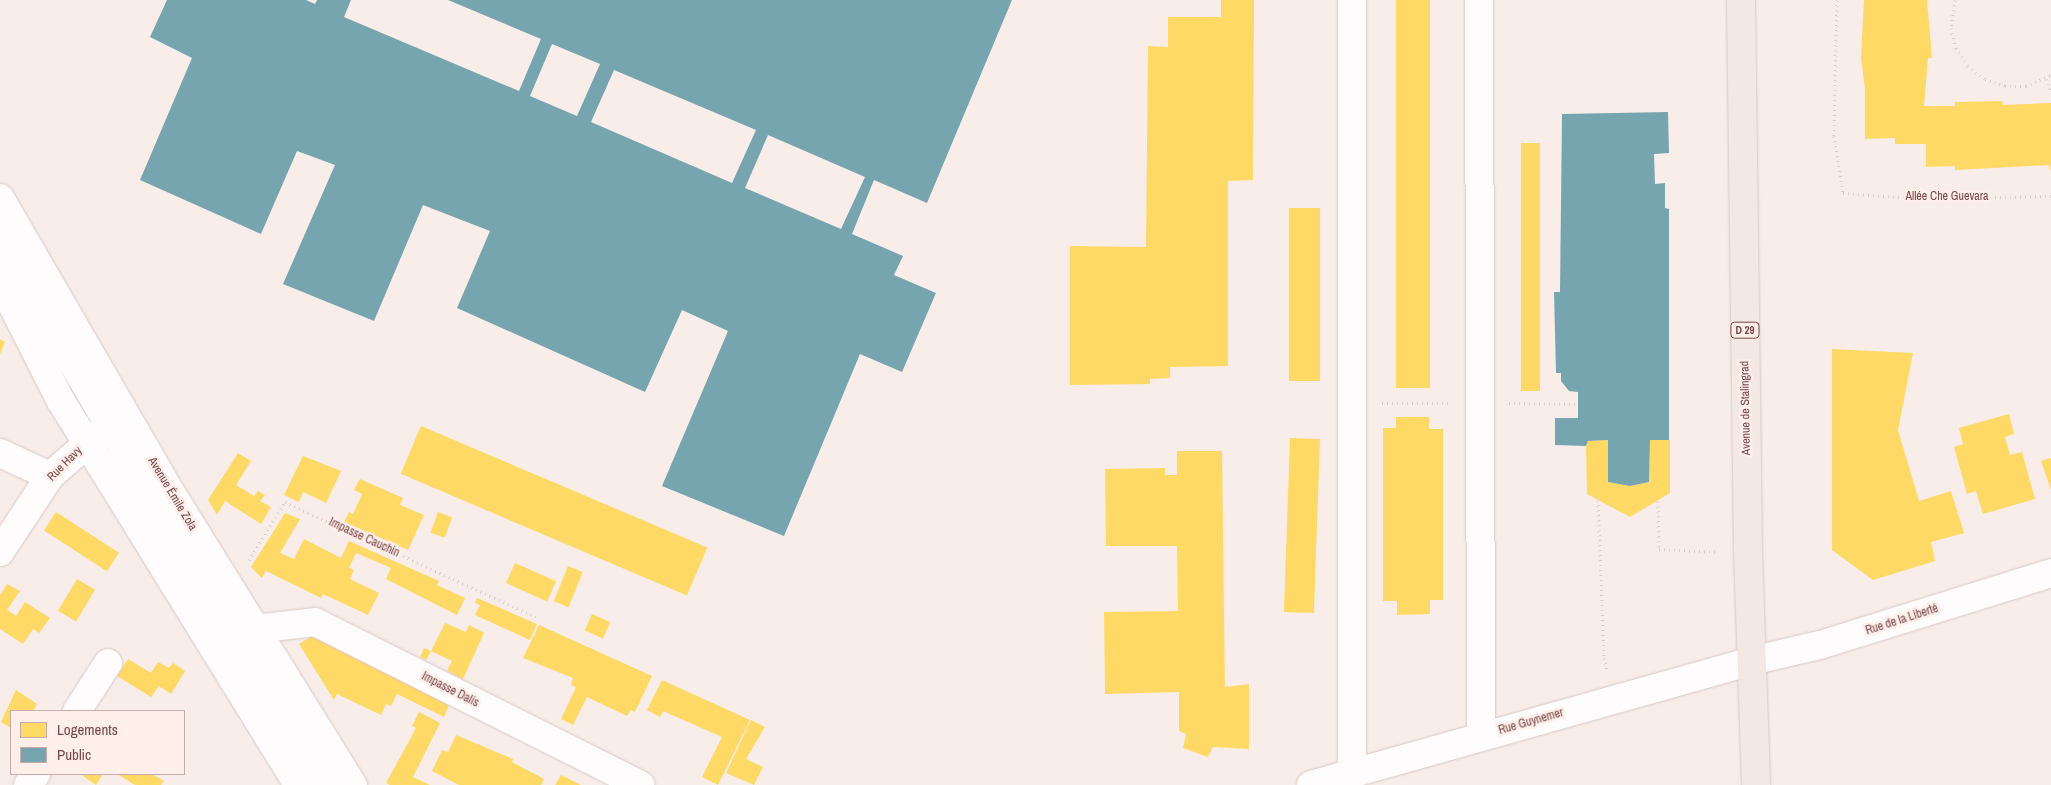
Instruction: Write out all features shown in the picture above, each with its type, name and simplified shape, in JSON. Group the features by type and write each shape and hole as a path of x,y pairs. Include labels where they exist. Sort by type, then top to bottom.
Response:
{"main road":[{"name":"Avenue de Stalingrad","path":"1741,0 1748,553 1756,785"}],"street":[{"path":"1352,0 1352,773"},
{"path":"1479,0 1481,736"},
{"name":"Avenue Émile Zola","path":"0,198 120,422 206,590 326,785"},
{"name":"Avenue Émile Zola","path":"0,239 229,590 353,785"},
{"path":"0,281 86,442 298,785"},
{"name":"Rue Havy","path":"0,552 50,476 86,442 120,422"},
{"path":"0,453 50,476"},
{"name":"Rue de la Liberté","path":"1751,661 1820,645 2051,572"},
{"name":"Impasse Dalis","path":"254,629 315,622 640,785"},
{"name":"Rue Guynemer","path":"1312,785 1751,661"},
{"path":"78,710 108,663"}],"path":[{"name":"Allée Che Guevara","path":"1837,0 1834,136 1843,193 1925,199 2051,196"},
{"path":"1955,0 1951,28 1956,48 1968,66 1985,79 2005,86 2026,86 2046,79 2051,75"},
{"path":"2046,79 2051,92"},
{"path":"1598,500 1604,658 1616,699"},
{"path":"1658,501 1659,549 1748,553"},
{"name":"Impasse Cauchin","path":"229,590 285,502 538,618"}],"building: Logements":[{"path":"1221,0 1254,0 1253,180 1228,181 1228,366 1170,367 1170,378 1150,379 1150,384 1070,385 1070,246 1146,247 1148,46 1168,47 1168,17 1221,17"},
{"path":"1396,0 1430,0 1430,388 1396,388"},
{"path":"1864,0 1927,0 1932,58 1928,58 1924,106 1955,106 1955,102 2002,101 2003,105 2051,103 2051,172 2049,165 1955,170 1955,166 1926,167 1926,144 1895,144 1895,138 1865,139 1865,89 1861,58"},
{"path":"1521,143 1540,143 1540,391 1521,391"},
{"path":"1289,208 1320,208 1320,381 1289,381"},
{"path":"0,339 5,342 0,354"},
{"path":"1832,349 1913,353 1898,430 1919,501 1951,491 1964,533 1931,542 1935,561 1873,580 1832,550"},
{"path":"2009,414 2014,434 2005,437 2010,455 2022,452 2035,499 1983,514 1976,491 1967,494 1954,447 1963,444 1959,428"},
{"path":"1396,417 1429,417 1429,429 1443,429 1443,600 1430,600 1430,614 1397,615 1397,601 1383,601 1383,428 1396,428"},
{"path":"421,426 707,548 687,595 401,474"},
{"path":"1290,438 1320,439 1314,613 1284,612"},
{"path":"1608,440 1608,482 1630,486 1649,482 1650,440 1670,440 1670,493 1630,517 1587,494 1586,446 1588,441"},
{"path":"1177,451 1222,451 1225,687 1249,684 1249,749 1213,747 1208,757 1183,748 1186,734 1179,731 1179,692 1105,694 1104,612 1178,611 1177,546 1106,546 1105,469 1165,468 1165,475 1177,475"},
{"path":"238,453 251,461 236,485 254,496 258,491 265,495 260,501 271,507 261,524 225,501 217,515 208,500"},
{"path":"303,456 341,471 326,503 303,492 299,502 284,495"},
{"path":"2051,458 2051,490 2041,461"},
{"path":"360,479 403,498 400,505 424,515 408,550 344,522 349,512 353,514 362,494 354,490"},
{"path":"56,512 119,553 107,571 44,530"},
{"path":"438,512 452,517 445,538 430,533"},
{"path":"285,513 300,519 280,553 294,559 304,539 341,558 349,541 439,581 437,585 465,598 457,615 386,579 391,568 356,553 349,568 354,570 350,579 379,593 368,615 323,594 321,598 266,571 262,578 251,567"},
{"path":"515,563 556,581 547,601 506,583"},
{"path":"568,566 583,572 569,607 554,601"},
{"path":"77,579 95,590 76,622 58,611"},
{"path":"7,584 20,591 7,610 16,616 25,602 50,618 39,633 33,629 23,644 0,629 0,595"},
{"path":"477,598 537,624 530,640 475,615 480,605 475,603"},
{"path":"592,614 610,622 603,639 585,630"},
{"path":"445,623 466,632 469,625 484,633 463,679 447,671 452,661 431,651"},
{"path":"539,625 652,676 635,712 631,710 627,716 587,697 573,725 561,719 576,687 571,685 573,678 523,658"},
{"path":"312,636 449,705 444,717 397,694 391,706 386,704 381,715 337,694 334,700 299,644"},
{"path":"424,648 431,651 426,660 420,657"},
{"path":"128,659 151,673 158,662 169,668 173,663 185,671 171,694 159,686 151,697 117,676"},
{"path":"662,680 750,720 718,785 702,777 722,737 663,711 660,717 647,710"},
{"path":"16,690 37,704 34,710 10,710 10,727 1,722"},
{"path":"419,712 440,723 413,777 430,785 390,785 386,783 416,728 412,726"},
{"path":"751,720 765,727 746,759 763,767 754,785 726,773"},
{"path":"456,735 513,759 512,762 544,779 541,785 459,785 432,771 442,750 448,752"},
{"path":"84,775 102,775 96,785"},
{"path":"119,775 154,775 164,781 161,785 135,785"},
{"path":"561,775 581,785 555,785"}],"building: Public":[{"path":"167,0 306,0 315,4 317,0 351,0 344,17 519,91 541,39 448,0 1012,0 927,203 874,180 852,234 903,256 894,275 936,293 902,372 860,354 784,536 662,486 728,331 682,310 645,392 457,308 490,231 423,205 374,321 283,284 335,165 297,151 261,234 140,180 192,58 150,37","holes":["552,44 600,64 577,116 530,96","614,70 756,130 732,183 591,122","768,135 865,177 841,229 745,188"]},
{"path":"1668,112 1669,153 1654,154 1655,184 1665,183 1665,208 1669,209 1669,440 1650,440 1649,482 1630,486 1608,482 1608,440 1588,441 1586,446 1555,445 1555,418 1578,418 1578,392 1569,391 1561,381 1561,373 1556,373 1554,292 1560,292 1562,114"}]}
